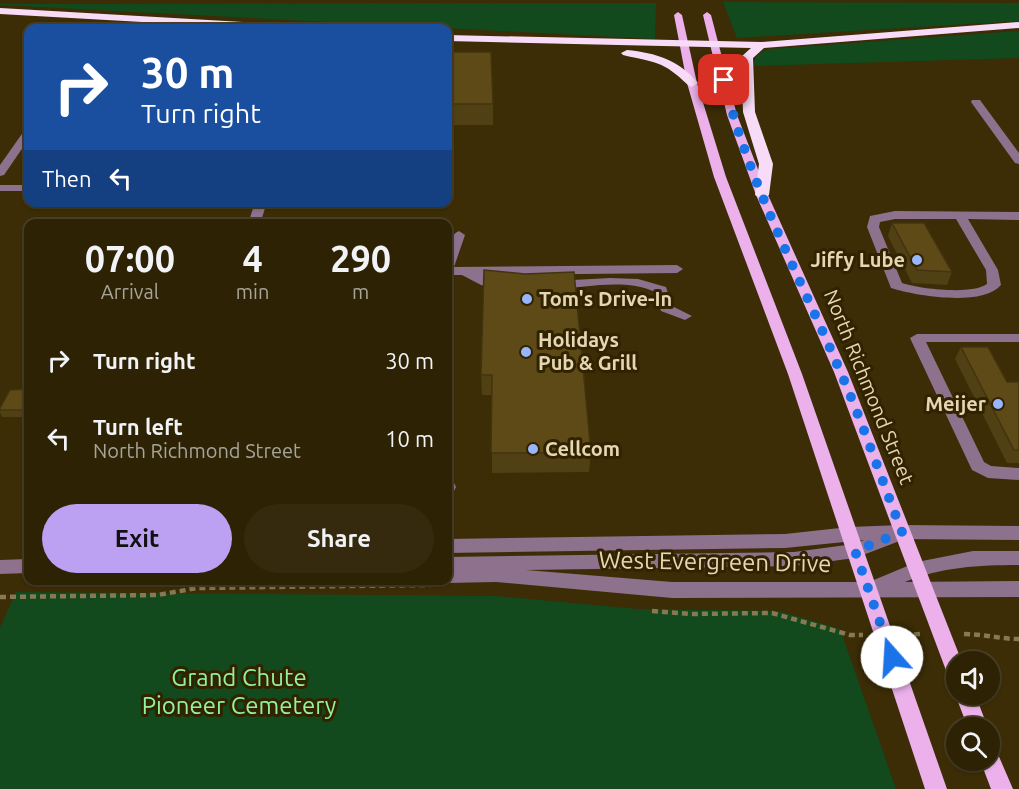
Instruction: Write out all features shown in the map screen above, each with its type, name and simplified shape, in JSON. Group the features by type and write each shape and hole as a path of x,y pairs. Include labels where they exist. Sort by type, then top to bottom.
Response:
{"highway":[{"path":"0,10 229,24"},
{"path":"452,38 761,45 1019,25"},
{"path":"503,41 658,58 672,63 692,83"},
{"path":"761,45 747,57 749,112 766,164 762,195"}],"main road":[{"path":"678,15 692,83 720,177 784,344 936,789"},
{"name":"North Richmond Street","path":"707,15 732,115 762,195 841,372 948,651"},
{"path":"995,771 1002,789"}],"street":[{"path":"976,102 1019,160"},
{"path":"0,173 24,139"},
{"path":"0,188 24,188"},
{"path":"960,216 992,270 994,285 980,292 917,292 896,285 873,227 874,219 895,215 1019,216"},
{"path":"452,256 459,235"},
{"path":"452,271 677,269"},
{"path":"465,271 486,282 515,285"},
{"path":"538,285 646,283 661,290 666,308 685,316"},
{"path":"1019,338 917,338 978,466 988,472 1019,474"},
{"path":"452,564 794,560 852,542 902,532 1019,533"},
{"name":"West Evergreen Drive","path":"452,546 852,542"},
{"path":"868,589 917,569 974,558 1019,558"},
{"path":"0,567 24,566"},
{"name":"West Evergreen Drive","path":"452,580 496,575 672,590 1019,589"}],"path":[{"path":"0,597 158,595 197,588 301,585"},
{"path":"644,610 672,613 772,613 850,635"},
{"path":"985,634 1000,639 1019,639"}],"green space":[{"path":"723,2 1019,3 1019,21 737,38"},
{"path":"656,3 655,39 452,28 452,24 366,24 0,4"},
{"path":"1019,31 1019,58 753,66 758,54 770,49"},
{"name":"Grand Chute Pioneer Cemetery","path":"16,592 496,596 638,609 779,611 840,629 896,789 0,789 0,628"}],"building":[{"path":"452,52 491,52 493,104 452,104"},
{"path":"892,223 924,223 952,272 917,270"},
{"path":"484,270 525,274 574,272 591,453 491,453 492,375 481,375"},
{"path":"961,347 988,347 1007,382 1019,382 1019,450 1014,450"},
{"path":"24,389 24,410 0,410 10,390"}],"place":[{"name":"Jiffy Lube","path":"917,260"},
{"name":"Tom's Drive-In","path":"527,299"},
{"name":"Holidays Pub & Grill","path":"526,352"},
{"name":"Meijer","path":"998,404"},
{"name":"Cellcom","path":"533,449"}],"route":[{"path":"724,80 732,115 762,195 841,372 902,532 855,551 892,657"}]}
